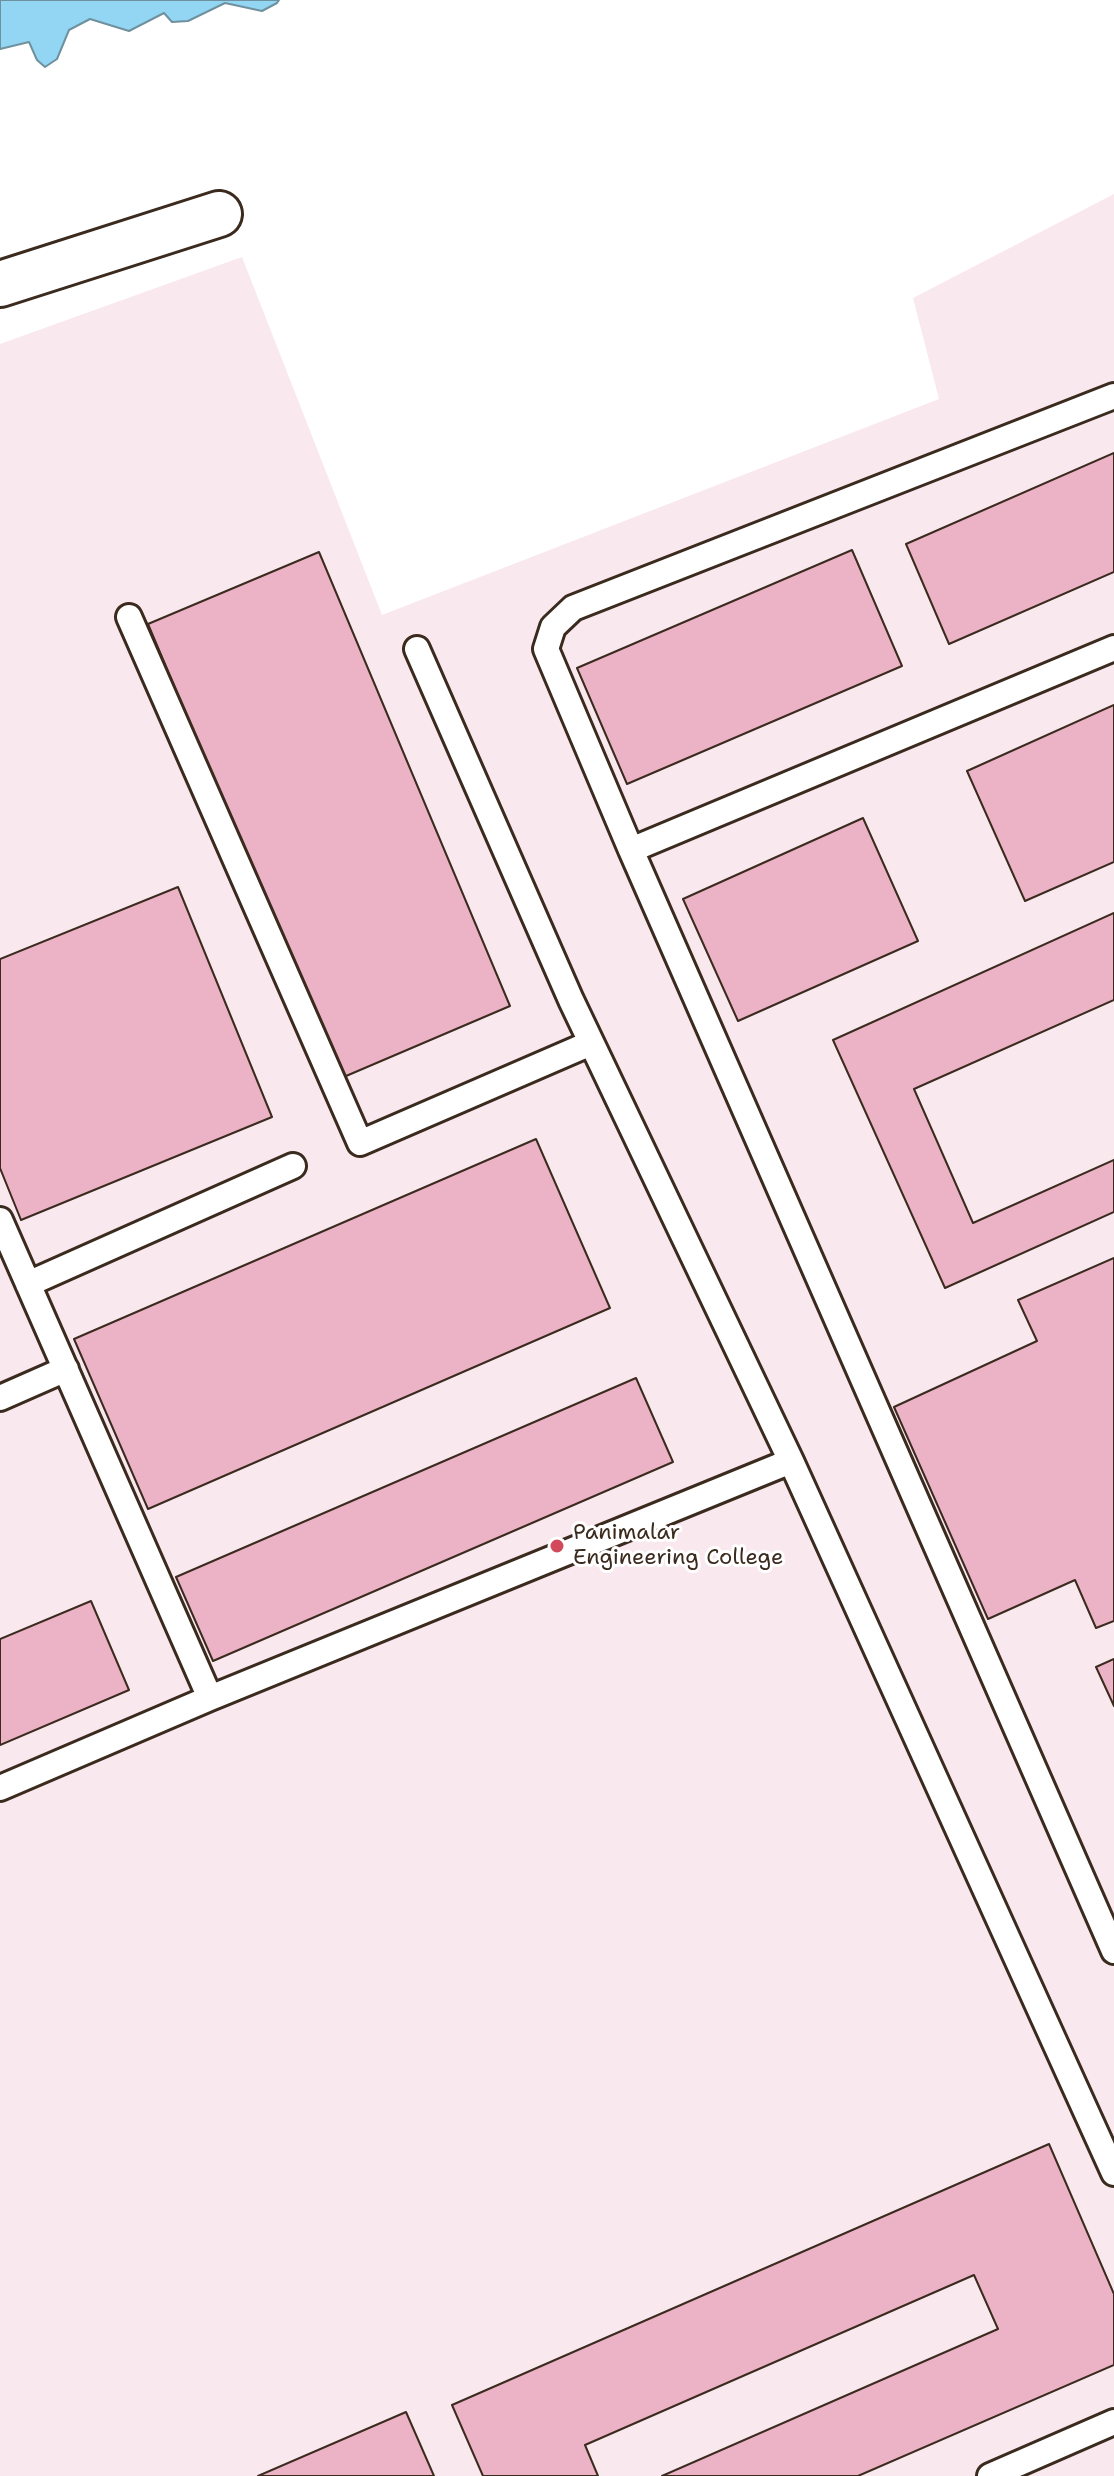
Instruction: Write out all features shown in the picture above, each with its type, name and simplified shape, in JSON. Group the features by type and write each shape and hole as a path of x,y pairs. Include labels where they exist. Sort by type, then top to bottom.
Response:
{"street":[{"path":"0,284 219,214"}],"lane":[{"path":"1114,396 573,608 553,627 546,649 631,850 1114,1951"},
{"path":"129,617 360,1143 591,1043"},
{"path":"631,850 1114,648"},
{"path":"417,649 591,1043 791,1461 1114,2173"},
{"path":"28,1284 293,1166"},
{"path":"0,1220 210,1698"},
{"path":"0,1398 66,1369"},
{"path":"0,1788 210,1698 791,1461"},
{"path":"990,2476 1114,2422"}],"shaded area":[{"name":"Panimalar Engineering College","path":"1114,194 1114,2476 0,2476 0,344 242,257 382,615 939,399 913,298"}],"water":[{"path":"0,0 279,0 262,11 225,3 188,21 172,22 164,13 129,31 90,19 69,30 57,59 45,67 37,60 29,42 0,49"}],"building":[{"path":"1114,453 1114,572 949,644 906,544"},
{"path":"852,550 902,666 627,784 577,668"},
{"path":"319,552 510,1006 339,1079 148,624"},
{"path":"1114,705 1114,862 1025,901 967,771"},
{"path":"863,818 918,941 738,1021 683,899"},
{"path":"178,887 272,1117 21,1220 0,1168 0,959"},
{"path":"1114,913 1114,1000 914,1089 973,1223 1114,1160 1114,1212 945,1288 833,1040"},
{"path":"536,1139 610,1308 148,1509 74,1339"},
{"path":"1114,1258 1114,1621 1096,1628 1075,1580 988,1619 894,1407 1037,1341 1018,1300"},
{"path":"636,1378 673,1462 213,1661 176,1577"},
{"path":"91,1601 129,1690 0,1745 0,1639"},
{"path":"1114,1659 1114,1706 1096,1667"},
{"path":"1049,2144 1114,2294 1114,2365 858,2476 662,2476 998,2329 974,2275 585,2445 598,2476 483,2476 452,2405"},
{"path":"406,2412 434,2476 258,2476"}],"place":[{"name":"Panimalar Engineering College","path":"557,1546"}]}
